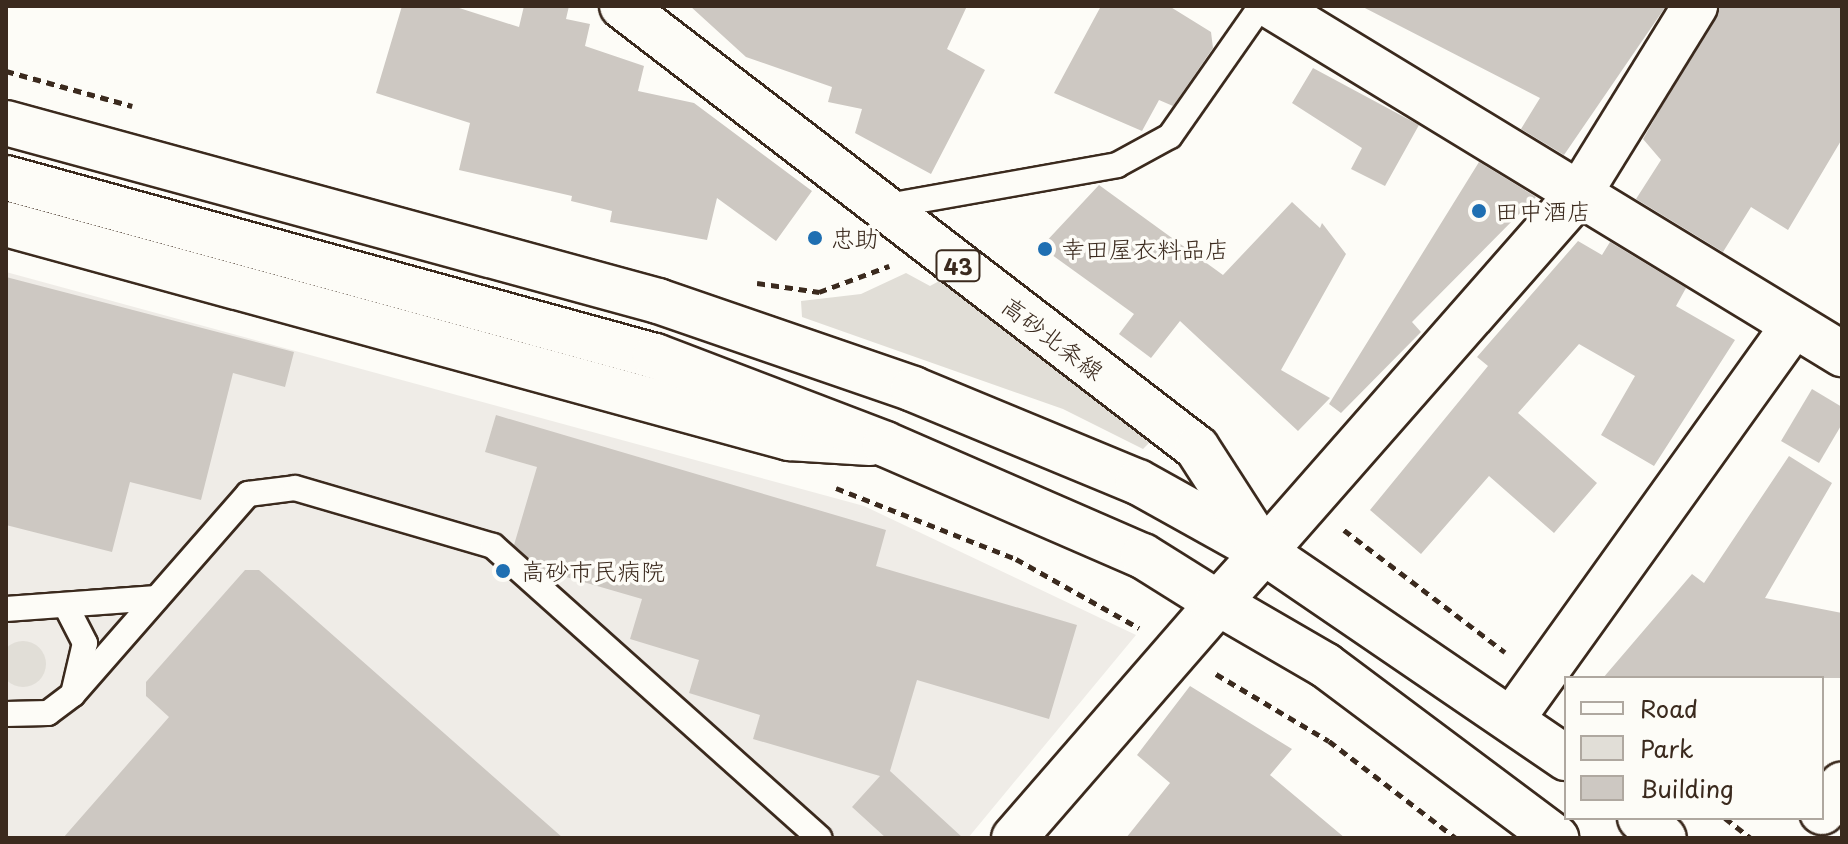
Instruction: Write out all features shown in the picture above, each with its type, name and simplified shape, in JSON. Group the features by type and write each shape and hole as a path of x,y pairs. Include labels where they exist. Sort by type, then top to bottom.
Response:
{"street":[{"name":"高砂北条線","path":"622,6 1197,448 1264,552 1514,716 1564,756"},
{"path":"1271,6 1842,354"},
{"path":"1014,838 1579,194 1695,6"},
{"path":"6,123 658,301 913,389 1124,476 1264,552"},
{"path":"6,178 655,356 885,444 1143,556 1325,665 1556,838"},
{"path":"6,224 789,438 885,444"},
{"path":"1514,716 1793,326"},
{"path":"1824,809 1842,784"},
{"path":"1642,820 1664,838"},
{"path":"1803,838 1816,820"}],"lane":[{"path":"882,207 1117,165 1170,136 1261,6"},
{"path":"6,714 48,713 73,694 248,494 262,487 295,488 493,546 820,838"},
{"path":"6,609 157,598"},
{"path":"66,606 85,643 73,694"}],"path":[{"path":"6,71 142,109"},
{"path":"749,281 819,292 871,277 923,239"},
{"path":"821,482 1016,559 1329,741 1456,838"},
{"path":"1307,502 1540,680"},
{"path":"1728,820 1751,838"}],"shaded area":[{"name":"高砂市民病院","path":"6,272 864,506 1136,635 968,838 6,838"}],"green space":[{"path":"906,273 930,286 941,280 1151,441 1143,449 1063,409 802,317 801,301 861,294"},
{"path":"23,641 39,648 46,664 39,680 23,687 7,680 0,664 7,648"}],"building":[{"path":"402,6 453,6 519,27 524,6 569,6 566,19 590,24 585,46 644,66 638,91 694,103 812,191 776,241 717,198 707,240 610,222 612,211 571,201 572,196 459,170 470,123 376,93"},
{"path":"690,6 967,6 947,49 985,70 931,174 855,133 862,109 828,102 832,87 746,57"},
{"path":"1101,6 1169,6 1211,32 1213,48 1173,106 1159,100 1142,131 1054,93"},
{"path":"1361,6 1666,6 1564,155 1521,129 1540,98"},
{"path":"1720,6 1842,6 1842,139 1788,230 1751,207 1723,252 1636,199 1661,160 1643,139"},
{"path":"1313,68 1419,125 1385,186 1351,169 1362,148 1292,103"},
{"path":"1479,162 1536,197 1412,322 1421,332 1341,413 1329,404"},
{"path":"1099,185 1223,275 1292,202 1320,228 1322,223 1346,254 1281,370 1330,398 1298,431 1180,321 1151,358 1119,334 1134,314 1041,247"},
{"path":"1578,241 1602,255 1610,242 1686,288 1676,306 1735,340 1654,466 1601,435 1635,376 1579,344 1518,413 1597,483 1554,533 1489,476 1421,554 1370,510 1488,366 1477,357"},
{"path":"6,277 294,352 285,387 233,373 201,500 130,482 112,552 6,525"},
{"path":"1812,389 1842,407 1842,424 1819,463 1781,441"},
{"path":"496,415 886,530 876,566 1077,625 1049,719 917,680 890,771 963,838 886,838 852,807 880,776 753,739 760,715 689,693 699,660 630,639 642,599 542,570 514,545 537,467 485,452"},
{"path":"1789,456 1832,483 1765,598 1842,613 1842,678 1605,676 1692,574 1704,583"},
{"path":"245,570 259,570 563,838 63,838 169,717 146,696 146,682"},
{"path":"1190,686 1292,749 1270,775 1345,838 1126,838 1170,783 1137,755"}],"place":[{"name":"田中酒店","path":"1479,211"},
{"name":"忠助","path":"815,238"},
{"name":"幸田屋衣料品店","path":"1045,249"},
{"name":"高砂市民病院","path":"503,571"}]}
